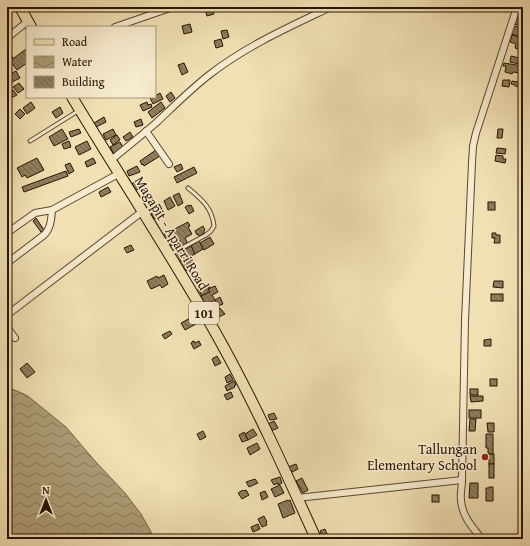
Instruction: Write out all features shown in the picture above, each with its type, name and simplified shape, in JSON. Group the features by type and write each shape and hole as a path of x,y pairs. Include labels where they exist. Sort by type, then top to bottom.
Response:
{"main road":[{"path":"20,7 29,24"},
{"name":"Magapit - Aparri Road","path":"73,98 110,161 120,173 214,330 249,395 316,539"}],"street":[{"path":"118,26 173,7"},
{"path":"110,161 146,131 209,74 238,55 277,33 331,7"},
{"path":"482,539 469,523 463,512 461,500 465,304 473,146 480,118 517,7"},
{"path":"7,38 29,24"},
{"path":"146,131 169,164"},
{"path":"7,232 35,213 52,210 120,173"},
{"path":"7,263 48,231 50,228 52,210"},
{"path":"7,314 143,211"},
{"path":"7,327 15,338"},
{"path":"297,498 462,480"}],"lane":[{"path":"30,141 80,110"},
{"path":"169,254 206,235 214,226 209,210 203,201 188,188"}],"water":[{"path":"7,387 29,397 66,427 125,493 141,514 155,539 7,539"}],"building":[{"path":"204,7 212,7 214,14 207,16"},
{"path":"516,18 523,21 523,26 514,24"},
{"path":"190,24 192,32 184,34 182,26"},
{"path":"514,26 521,28 519,36 511,34"},
{"path":"227,30 229,37 223,39 221,31"},
{"path":"512,35 523,39 523,51 515,48 516,44 510,42"},
{"path":"221,39 223,46 216,48 214,41"},
{"path":"7,48 13,58 7,62"},
{"path":"26,49 26,64 17,70 10,61"},
{"path":"511,56 520,58 519,64 510,62"},
{"path":"184,63 188,72 182,75 178,65"},
{"path":"504,63 523,66 523,76 519,75 520,73 513,72 512,74 505,72 506,66 503,66"},
{"path":"16,71 20,78 12,82 8,75"},
{"path":"503,80 510,80 509,87 502,86"},
{"path":"512,81 523,83 522,88 511,84"},
{"path":"19,83 24,89 18,93 13,87"},
{"path":"13,90 17,95 11,98 8,93"},
{"path":"171,92 175,98 170,102 166,96"},
{"path":"160,93 163,99 153,104 150,98 156,98 156,95"},
{"path":"31,102 35,108 27,114 23,108"},
{"path":"147,102 148,105 151,104 152,107 143,111 140,105"},
{"path":"161,102 165,108 152,118 148,112"},
{"path":"60,107 63,113 56,118 52,112"},
{"path":"20,109 25,114 20,119 15,114"},
{"path":"104,117 106,122 96,127 94,123"},
{"path":"141,119 143,125 136,127 134,122"},
{"path":"62,129 68,139 54,146 49,137"},
{"path":"79,129 81,133 71,137 69,132"},
{"path":"113,129 116,135 106,140 103,134"},
{"path":"498,129 503,129 502,138 497,138"},
{"path":"130,132 133,137 126,141 123,137"},
{"path":"117,135 120,140 113,145 110,140"},
{"path":"69,141 71,147 64,149 62,144"},
{"path":"87,141 91,149 79,155 75,147"},
{"path":"120,142 124,149 114,154 110,147"},
{"path":"497,148 506,149 505,154 496,153"},
{"path":"156,150 160,156 144,166 143,164 142,165 140,161"},
{"path":"496,155 503,156 503,159 506,159 505,163 495,161"},
{"path":"37,158 44,170 27,178 25,175 22,177 17,168"},
{"path":"93,158 96,163 87,167 85,162"},
{"path":"70,163 74,171 69,174 65,165"},
{"path":"181,164 183,169 177,172 174,167"},
{"path":"137,166 140,172 129,176 127,171"},
{"path":"194,167 197,173 177,183 174,177"},
{"path":"66,171 68,176 24,192 22,187"},
{"path":"137,181 141,187 135,191 131,184"},
{"path":"108,187 111,192 101,197 99,192"},
{"path":"179,193 183,203 178,206 173,196"},
{"path":"170,197 175,206 168,210 164,201"},
{"path":"488,202 495,202 495,210 488,210"},
{"path":"159,204 163,211 154,219 149,209"},
{"path":"191,205 194,211 189,214 185,207"},
{"path":"36,218 44,230 41,232 33,221"},
{"path":"188,222 190,226 188,227 192,234 185,238 187,242 186,244 178,248 176,243 169,247 163,235"},
{"path":"203,226 205,230 204,233 199,236 198,234 197,235 195,231"},
{"path":"492,233 500,235 500,243 494,243 495,238 492,238"},
{"path":"210,237 214,244 204,250 200,243"},
{"path":"199,241 203,249 195,254 191,246"},
{"path":"131,245 134,250 127,253 124,248"},
{"path":"191,246 195,254 181,261 177,254"},
{"path":"190,256 196,267 187,271 186,269 184,271 179,262"},
{"path":"164,275 168,284 162,288 160,285 151,289 147,281 157,276 158,278"},
{"path":"494,281 503,281 503,288 493,287"},
{"path":"208,284 210,287 208,288 210,292 202,296 198,289"},
{"path":"215,286 218,292 212,295 215,300 205,305 201,296 210,292 208,289"},
{"path":"491,294 503,294 503,301 491,301"},
{"path":"220,297 223,304 218,306 215,300"},
{"path":"220,308 225,314 215,319 213,312"},
{"path":"196,315 197,318 194,320 196,324 185,330 181,323"},
{"path":"170,331 172,334 165,339 162,335"},
{"path":"491,339 491,346 484,346 484,340"},
{"path":"193,341 195,343 199,341 201,345 194,349 191,343"},
{"path":"217,356 221,363 215,366 212,359"},
{"path":"27,363 35,372 27,378 20,369"},
{"path":"230,374 233,380 227,383 225,377"},
{"path":"490,379 497,379 497,386 490,386"},
{"path":"234,381 236,385 234,386 235,387 227,391 225,386"},
{"path":"470,389 478,389 478,395 470,395"},
{"path":"231,392 233,397 227,400 224,395"},
{"path":"470,396 483,396 483,401 471,402"},
{"path":"469,410 481,410 481,418 469,418"},
{"path":"274,413 277,419 270,420 268,415"},
{"path":"470,419 476,419 475,431 469,431"},
{"path":"274,421 278,428 271,431 268,424"},
{"path":"487,423 494,423 494,432 488,432"},
{"path":"253,429 257,435 248,440 245,434"},
{"path":"203,431 206,437 200,440 197,434"},
{"path":"244,432 248,440 242,442 239,435"},
{"path":"486,434 493,434 493,454 488,454 488,448 486,448"},
{"path":"257,443 260,449 250,455 247,448"},
{"path":"489,454 494,454 494,464 489,464"},
{"path":"296,464 298,469 292,472 291,470 290,471 288,467"},
{"path":"489,464 494,464 494,478 489,478"},
{"path":"280,477 282,483 274,485 271,480"},
{"path":"302,478 308,490 303,493 296,481"},
{"path":"255,479 258,483 249,487 246,482"},
{"path":"470,483 478,483 478,498 469,498"},
{"path":"280,485 284,493 275,497 271,489"},
{"path":"493,487 493,501 486,501 486,488"},
{"path":"246,490 249,495 242,499 238,493"},
{"path":"265,491 268,497 262,500 260,493"},
{"path":"432,495 439,495 439,502 432,502"},
{"path":"290,500 295,513 283,518 278,504"},
{"path":"264,516 267,525 262,527 258,519"},
{"path":"258,524 260,529 253,532 251,527"},
{"path":"325,529 328,536 323,538 320,531"}],"place":[{"name":"Tallungan Elementary School","path":"485,457"}]}
